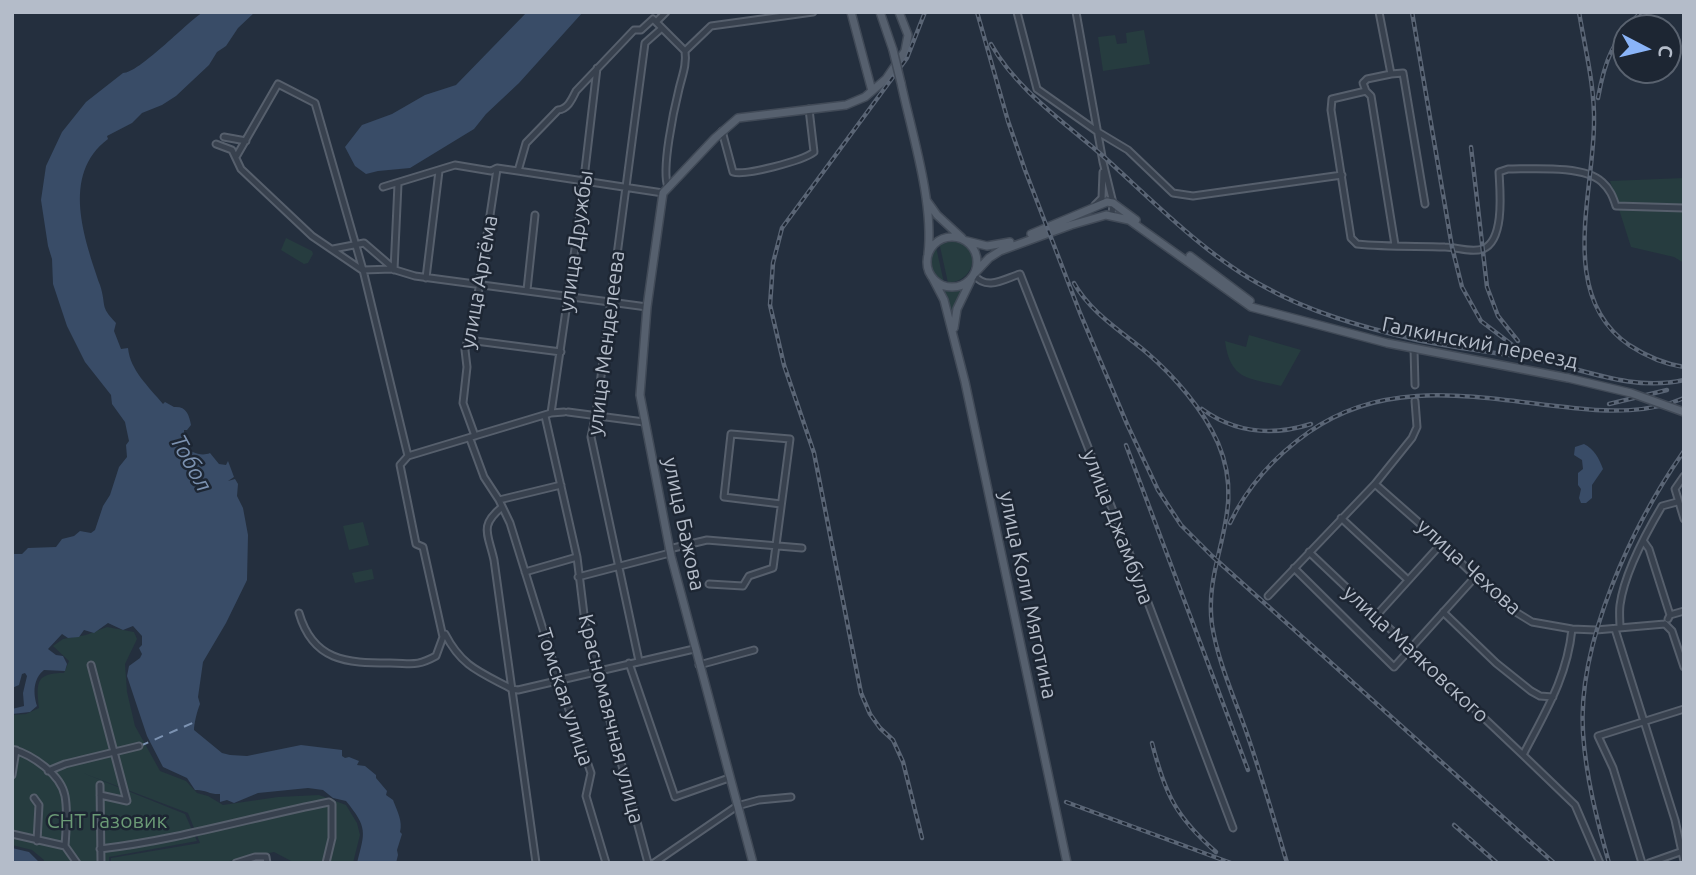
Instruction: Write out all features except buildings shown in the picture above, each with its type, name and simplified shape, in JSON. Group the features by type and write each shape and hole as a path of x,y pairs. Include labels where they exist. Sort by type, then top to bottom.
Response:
{"main road":[{"path":"851,12 871,79 872,92"},
{"path":"880,12 893,50 926,199 929,234 927,265 932,277 941,285 962,286 989,258 1013,245 1071,225 1112,215"},
{"path":"665,190 738,118 852,103 872,92 890,74 907,46 908,35 899,12"},
{"name":"улица Бажова","path":"665,190 647,307 640,386 644,422 670,551 694,649 753,863"},
{"path":"926,199 937,215 974,248 977,258 973,276"},
{"path":"928,254 933,245 941,239 951,237 987,246 1004,244 1113,200"},
{"name":"Галкинский переезд","path":"1113,200 1121,209 1196,260 1246,299 1269,312"},
{"name":"Галкинский переезд","path":"1112,215 1129,220 1251,307 1414,349 1631,393 1684,412"},
{"name":"улица Коли Мяготина","path":"954,335 955,314 973,276"},
{"name":"улица Коли Мяготина","path":"932,277 942,296 954,335 1067,863"}],"street":[{"path":"518,170 526,143 558,110 571,101 576,91 634,30 641,30 666,12"},
{"path":"654,20 685,51 711,26 813,12"},
{"path":"1017,12 1036,87 1128,150 1173,193 1193,196 1342,175"},
{"path":"1076,12 1103,162 1113,200 1112,215"},
{"path":"1380,12 1391,74"},
{"name":"улица Менделеева","path":"639,661 591,436 645,43 662,28"},
{"name":"улица Бажова","path":"665,190 666,167 687,61 685,51"},
{"name":"улица Дружбы","path":"578,576 577,557 548,414 569,296 597,68"},
{"path":"1395,245 1371,96 1366,90 1364,80 1403,73 1425,204"},
{"path":"236,157 278,84 315,103 363,270 408,456"},
{"path":"1366,90 1332,99 1331,110 1351,238 1357,244 1452,247 1468,251 1483,249 1496,231 1499,218 1499,172 1508,169 1584,172 1601,180 1611,192 1616,206 1684,208"},
{"path":"722,131 735,174 761,170 806,158 814,152 809,109"},
{"path":"224,137 246,141"},
{"path":"216,144 232,150 241,169 312,236 363,270 394,270 426,278 647,307"},
{"path":"1090,210 1102,198 1103,162"},
{"path":"383,187 455,165 491,171 497,168 518,170 584,182 665,190"},
{"name":"улица Артёма","path":"497,168 472,330 465,350 467,378 463,403 484,477 510,523 525,572"},
{"path":"426,278 439,171"},
{"path":"394,270 398,184"},
{"path":"527,290 535,215"},
{"path":"333,249 355,243 367,245 394,270"},
{"name":"улица Джамбула","path":"973,276 988,284 1020,274 1233,828"},
{"path":"468,340 561,352"},
{"path":"1414,349 1415,385"},
{"path":"1268,596 1375,484 1415,433 1415,401"},
{"path":"299,613 317,646 333,658 366,663 421,665 436,656 443,637 424,547 416,544 413,532 400,465 408,456 548,414 596,414 644,422"},
{"path":"709,584 743,586 749,576 773,568 790,439 732,434 724,497 781,504"},
{"path":"1684,476 1675,489 1684,519"},
{"name":"улица Чехова","path":"1375,484 1506,606 1532,622 1572,629 1617,629 1665,624"},
{"path":"499,500 561,485"},
{"path":"1678,502 1662,506 1644,542 1624,589 1617,629 1680,837 1684,860"},
{"path":"502,507 486,524 536,863"},
{"path":"1341,518 1408,580"},
{"path":"578,576 707,540 802,548"},
{"path":"1644,542 1649,549 1670,615"},
{"path":"1376,616 1441,544"},
{"name":"улица Маяковского","path":"1309,552 1575,805 1600,863"},
{"path":"525,572 577,557"},
{"path":"1294,568 1394,667 1475,577"},
{"name":"Томская улица","path":"525,572 591,773 586,796 606,863"},
{"name":"Красномаячная улица","path":"578,576 595,672 648,863"},
{"path":"1684,611 1670,615 1665,624 1674,635 1684,667"},
{"path":"1443,612 1496,663 1531,691 1540,696 1553,697"},
{"path":"442,628 453,649 468,666 519,690 694,649"},
{"path":"1523,755 1564,673 1572,629"},
{"path":"699,665 754,650"},
{"path":"629,663 675,797 729,778"},
{"path":"91,665 127,801 100,795"},
{"path":"1642,863 1613,768 1598,737 1684,709"},
{"path":"48,771 139,746"},
{"path":"12,775 14,749 37,760 65,793 65,846 77,863"},
{"path":"100,785 101,863"},
{"path":"654,863 737,806 759,800 791,797"},
{"path":"34,798 39,806 37,841"},
{"path":"100,849 178,837 329,802 332,804 332,838 326,863"},
{"path":"12,834 65,846"},
{"path":"1649,863 1683,851"},
{"path":"236,863 258,856 266,857 269,862"}],"green space":[{"path":"1144,30 1150,64 1103,71 1098,37 1115,35 1117,44 1127,43 1126,33"},
{"path":"1684,178 1684,263 1674,257 1631,247 1610,181"},
{"path":"286,238 312,251 308,263 304,264 281,250"},
{"path":"950,239 967,247 972,261 966,275 948,283 939,242"},
{"path":"936,247 944,283 931,267 931,257"},
{"path":"962,290 950,317 944,291"},
{"path":"1249,335 1301,350 1281,386 1250,379 1236,370 1231,363 1225,341 1246,347"},
{"path":"363,522 369,545 349,550 343,526"},
{"path":"372,569 374,579 355,583 352,573"},
{"name":"СНТ Газовик","path":"107,627 134,632 137,639 125,664 127,692 135,726 160,771 186,781 197,793 223,805 278,797 319,795 346,805 357,823 360,835 353,863 295,863 274,852 219,863 111,863 111,858 200,843 188,813 83,773 185,814 197,841 109,857 109,863 43,863 44,860 32,850 12,845 12,715 26,714 39,708 40,681 48,675 64,673 69,661 53,646 63,639 86,635"}],"water":[{"name":"Тобол","path":"203,12 255,12 238,28 226,46 217,52 209,65 176,96 142,113 132,123 107,136 108,139 93,154 84,171 80,189 83,229 105,309 116,323 114,331 121,349 128,348 136,371 163,404 165,402 186,412 191,425 184,430 184,447 200,454 210,453 219,464 226,465 228,461 234,477 228,481 235,479 238,484 237,496 243,508 248,535 247,580 203,662 198,697 200,704 194,730 222,753 230,755 247,756 301,745 342,750 342,756 345,758 359,761 357,765 365,766 376,775 398,812 402,834 396,863 357,863 363,837 361,824 346,801 333,798 323,790 308,788 258,793 234,803 227,800 220,802 220,794 195,790 187,778 163,767 147,736 127,676 129,666 142,654 139,648 142,645 142,636 133,626 123,630 108,623 94,633 84,630 79,637 68,638 62,634 48,649 63,656 67,664 65,671 44,670 35,687 37,706 30,712 12,714 12,709 24,706 23,693 27,676 22,674 19,685 12,688 12,554 22,554 28,548 56,547 62,539 74,536 80,531 91,533 95,530 119,467 127,457 126,445 129,441 125,422 112,404 111,395 85,362 67,326 53,284 52,259 41,200 46,166 62,132 86,102 123,73 151,57"},
{"path":"527,12 583,12 474,129 410,168 366,174 355,166 345,147 362,125 392,114 425,95 456,85"},
{"path":"1584,444 1596,454 1603,469 1592,485 1592,498 1581,503 1578,473 1583,469 1582,460 1574,455 1575,447"},
{"path":"12,848 29,852 40,863 12,863"}],"ferry route":[{"path":"140,746 197,721"}],"railway":[{"path":"922,838 903,762 893,740 870,714 861,693 814,453 784,365 770,305 773,263 782,228 907,58 925,12"},
{"path":"977,12 1008,121 1080,313 1158,490 1181,525 1212,556 1554,863"},
{"path":"1412,12 1452,247 1462,287 1481,321 1515,347 1530,354"},
{"path":"1579,12 1594,110 1585,244 1586,273 1593,300 1607,324 1629,345 1655,359 1684,367"},
{"path":"1598,98 1612,51 1623,32 1641,12"},
{"path":"991,44 1027,90 1200,243 1241,273 1299,304 1336,318 1429,342 1544,361 1631,382 1666,383 1684,380"},
{"path":"1471,147 1487,287 1498,316 1518,341"},
{"path":"1074,283 1097,312 1146,352 1177,382 1196,406 1218,443 1226,468 1228,492 1227,514 1213,579 1212,625 1222,666 1252,747 1287,863"},
{"path":"1609,404 1667,390"},
{"path":"1230,523 1254,484 1285,451 1309,432 1340,414 1372,403 1404,397 1438,395 1615,411 1644,409 1684,398"},
{"path":"1202,409 1228,423 1255,430 1283,430 1311,424"},
{"path":"1126,445 1248,770"},
{"path":"1609,863 1584,750 1584,698 1589,661 1612,585 1628,548 1684,451"},
{"path":"1152,743 1167,791 1174,804 1191,827 1216,852"},
{"path":"1066,802 1231,863"},
{"path":"1454,825 1497,863"}]}
